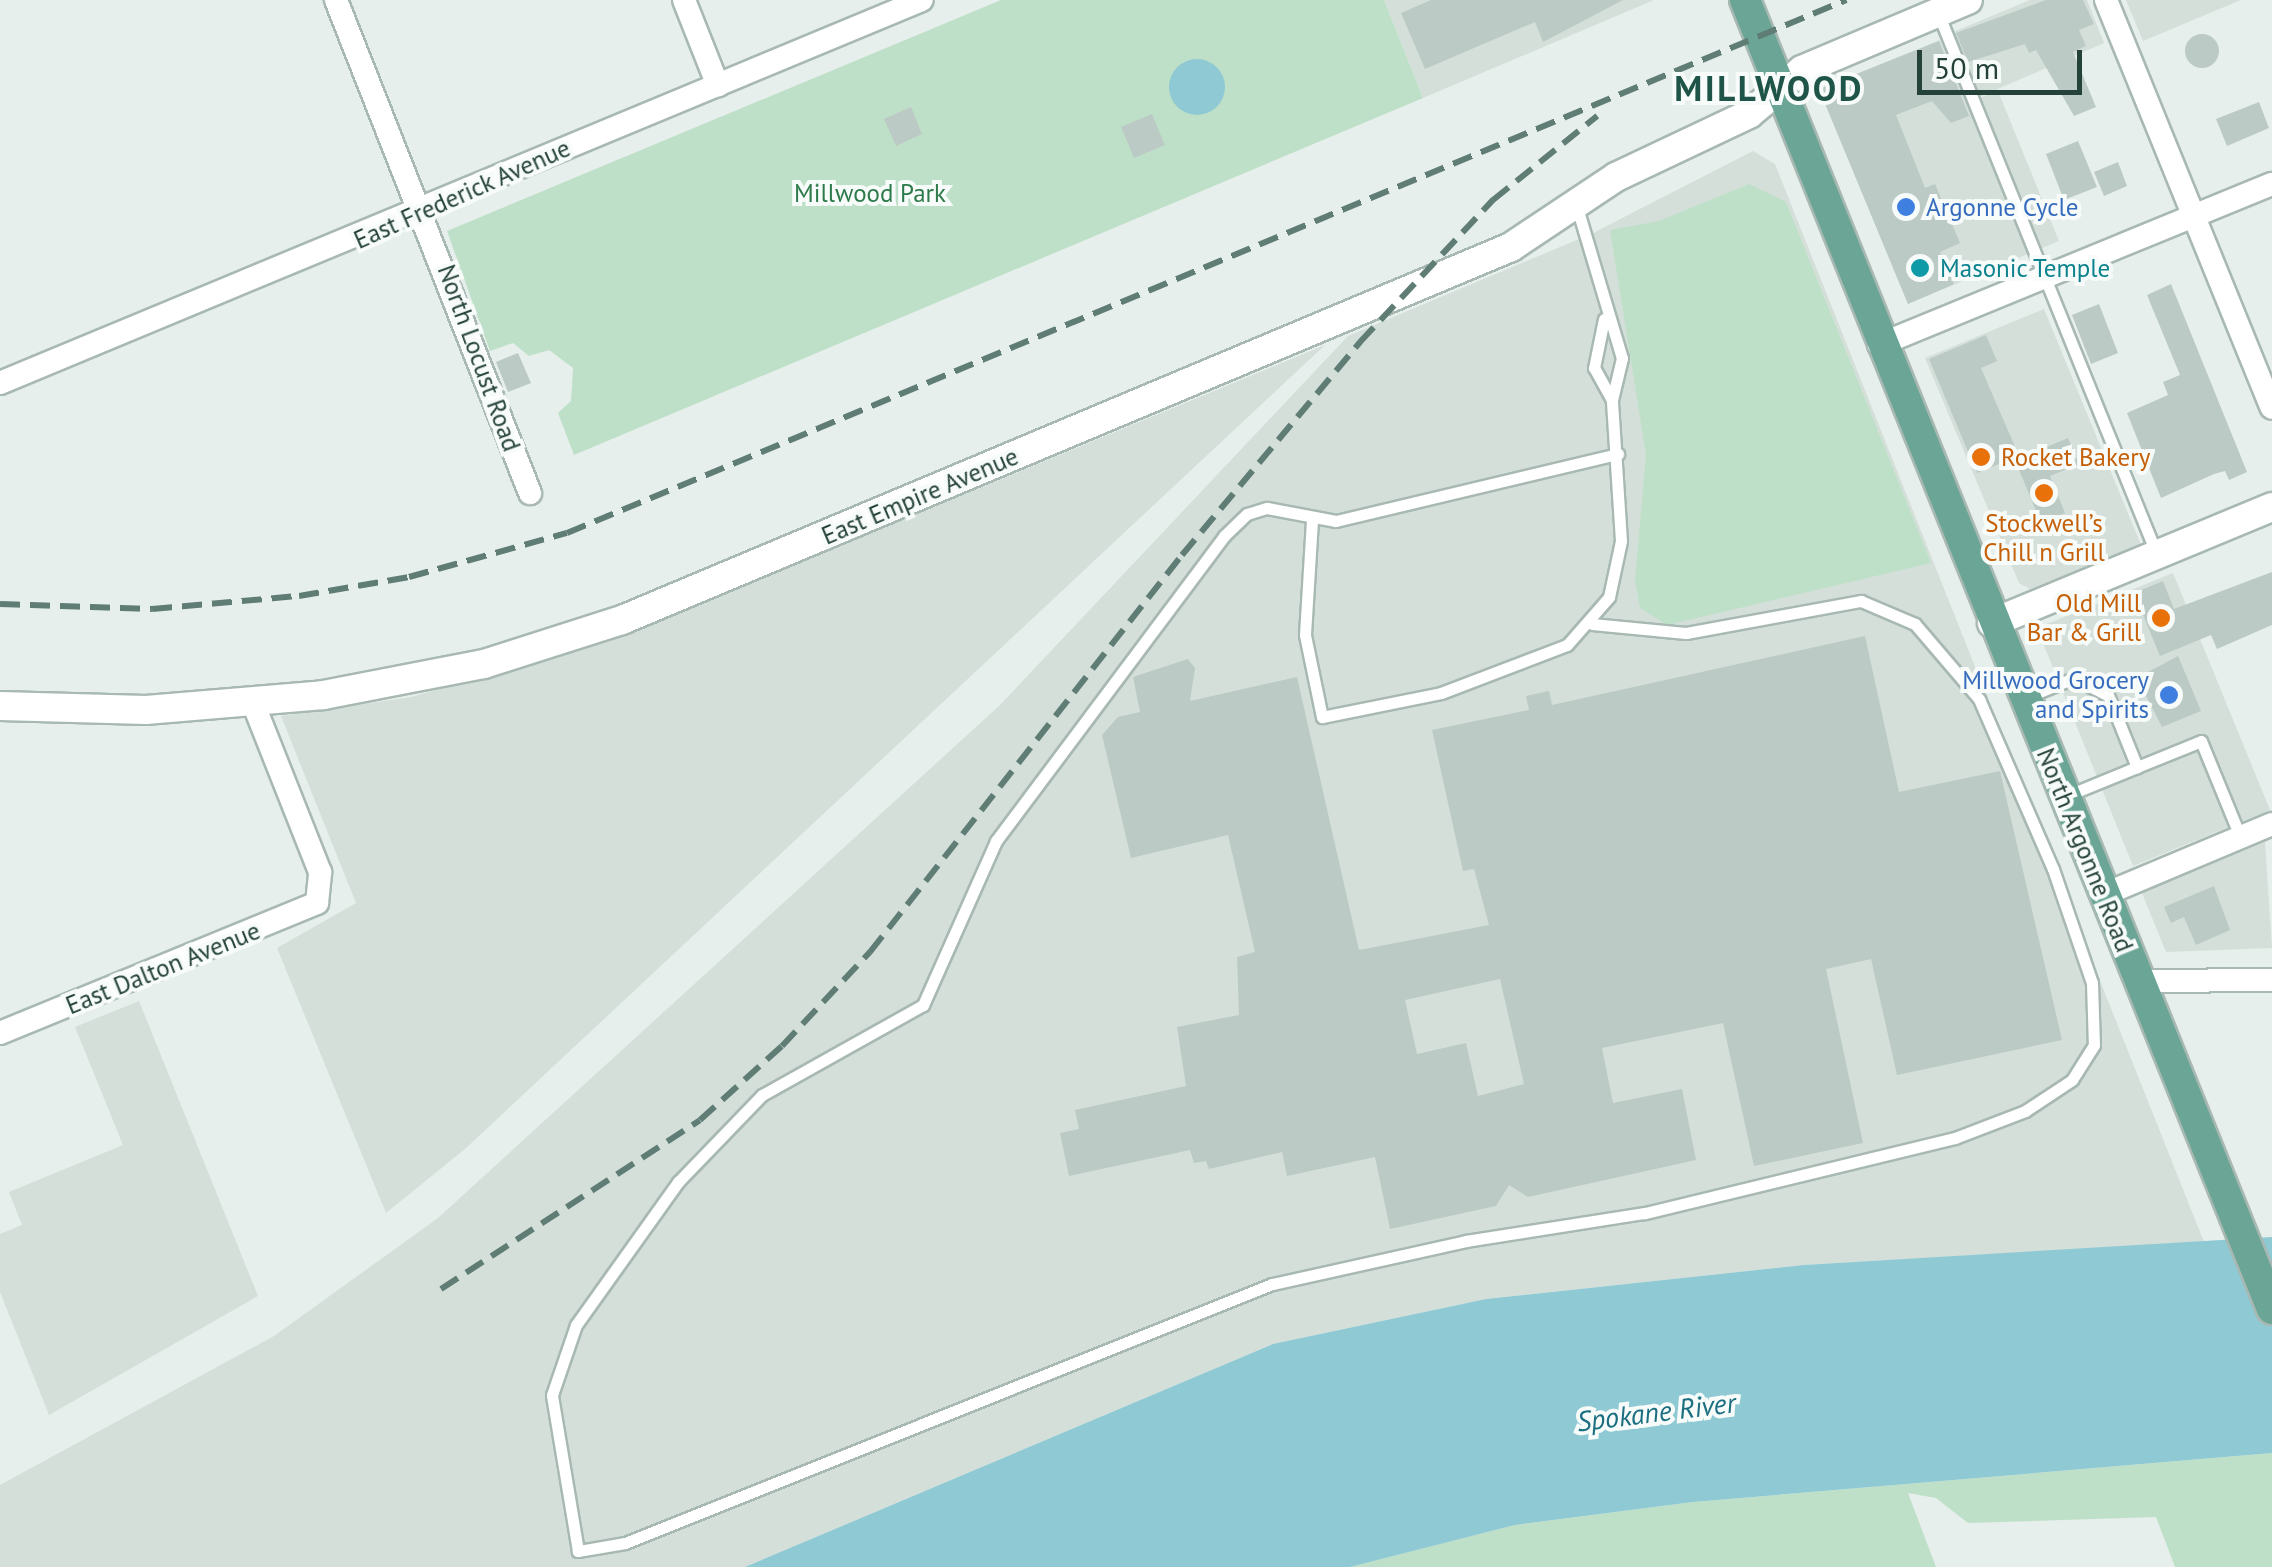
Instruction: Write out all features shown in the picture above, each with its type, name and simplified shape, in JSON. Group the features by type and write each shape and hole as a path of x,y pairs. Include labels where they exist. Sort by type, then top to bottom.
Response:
{"main road":[{"name":"North Argonne Road","path":"1745,0 1879,345 2272,1309"}],"street":[{"name":"North Locust Road","path":"336,0 422,209 530,493"},
{"path":"684,0 718,86"},
{"name":"East Frederick Avenue","path":"0,383 922,0"},
{"name":"East Empire Avenue","path":"0,706 146,710 252,702 430,677 622,620 1511,248 1576,204 1748,114 1808,67 1968,0"},
{"path":"2106,0 2272,408"},
{"path":"1879,345 2272,184"},
{"path":"1992,623 2272,507"},
{"name":"East Dalton Avenue","path":"0,1033 303,912 321,896 320,872 252,702"},
{"path":"2104,895 2272,824"},
{"path":"2138,982 2272,980"}],"lane":[{"path":"1938,13 2156,555"},
{"path":"1312,520 1305,635 1322,717 1441,693 1567,645 1592,624 1608,597 1621,541 1612,400 1622,358 1604,319 1576,204"},
{"path":"1604,319 1594,368 1612,400"},
{"path":"1592,624 1686,633 1861,601 1915,624 1980,699 2053,869 2092,983 2094,1045 2072,1080 2025,1112 1955,1138 1644,1213 1466,1240 1272,1284 625,1543 578,1551 552,1396 587,1309 678,1182 762,1095 924,1005 996,840 1224,536 1247,514 1268,508 1336,522 1618,454"},
{"path":"2023,698 2074,678 2108,695 2136,767"},
{"path":"2063,797 2201,741 2240,836"}],"shaded area":[{"path":"1384,0 1654,0 1423,98"},
{"path":"2030,0 2087,0 2104,43 1977,98 1951,33"},
{"path":"2126,0 2241,0 2143,41"},
{"path":"1940,40 1966,103 1998,91 2059,241 1908,304 1819,89"},
{"path":"1753,151 1775,164 2204,1242 1804,1265 1486,1299 1273,1344 745,1567 0,1567 0,1485 274,1336 438,1218 1000,705 1348,336 1591,234"},
{"path":"2044,309 2141,545 2030,589 2019,583 1925,358"},
{"path":"1325,345 465,1149 386,1213 277,948 356,903 281,716 411,697 608,642"},
{"path":"2173,573 2270,810 2133,866 2037,628"},
{"path":"2265,842 2272,948 2166,952 2142,893"},
{"path":"139,1001 258,1296 49,1415 0,1292 0,1234 22,1225 9,1192 123,1145 75,1027"}],"green space":[{"name":"Millwood Park","path":"1001,0 1384,0 1423,98 574,455 558,413 571,401 573,368 549,350 529,356 513,343 490,351 447,231"},
{"path":"1749,184 1786,202 1931,563 1667,625 1640,608 1635,580 1646,455 1610,230 1659,221"},
{"path":"2272,1453 2272,1567 2175,1567 2156,1517 1968,1523 1936,1498 1908,1493 1936,1567 1350,1567 1515,1525 1693,1502"}],"water":[{"path":"1197,59 1217,67 1225,87 1217,107 1197,115 1177,107 1169,87 1177,67"},
{"name":"Spokane River","path":"2272,1237 2272,1453 1693,1502 1515,1525 1350,1567 745,1567 1273,1344 1486,1299 1804,1265"}],"building":[{"path":"1431,0 1623,0 1543,42 1535,22 1425,69 1401,13"},
{"path":"2046,0 2083,0 2094,24 2079,30 2086,46 2073,52 2096,107 2074,116 2036,50 2029,53 2025,44 1968,62 1956,33"},
{"path":"2202,34 2214,39 2219,51 2214,63 2202,68 2190,63 2185,51 2190,39"},
{"path":"1939,41 1969,116 1951,123 1932,101 1896,115 1925,188 1935,184 1960,243 1940,252 1954,284 1908,304 1819,89"},
{"path":"2259,102 2269,128 2227,146 2216,119"},
{"path":"911,107 922,134 896,146 884,119"},
{"path":"1152,114 1165,145 1134,158 1121,127"},
{"path":"2078,141 2097,187 2064,200 2046,154"},
{"path":"2118,162 2127,186 2104,196 2094,172"},
{"path":"2171,284 2247,472 2229,480 2225,471 2214,474 2161,498 2127,413 2168,395 2163,382 2180,375 2147,295"},
{"path":"2099,304 2118,353 2091,364 2072,315"},
{"path":"1986,335 1997,361 1981,368 2019,456 1977,473 1929,359"},
{"path":"518,353 531,383 508,392 496,362"},
{"path":"2068,438 2079,464 2050,476 2065,513 2041,523 2015,460"},
{"path":"2272,572 2272,625 2217,649 2211,635 2160,656 2134,593 2163,581 2174,609"},
{"path":"1865,636 1899,792 2000,771 2062,1040 1897,1075 1871,959 1826,969 1863,1143 1754,1166 1723,1023 1602,1048 1613,1103 1682,1089 1696,1160 1528,1197 1509,1185 1496,1206 1390,1229 1375,1157 1287,1176 1282,1152 1209,1169 1206,1161 1194,1163 1190,1150 1069,1176 1060,1133 1079,1129 1075,1110 1186,1086 1177,1027 1239,1015 1237,957 1255,952 1228,835 1131,858 1102,735 1118,717 1140,712 1133,677 1188,659 1195,668 1190,701 1297,677 1359,950 1489,925 1474,869 1463,871 1432,730 1529,710 1526,696 1549,691 1552,705","holes":["1500,979 1524,1084 1478,1096 1466,1043 1417,1054 1405,1000"]},
{"name":"Millwood Grocery and Spirits","path":"2178,656 2201,711 2162,727 2137,678"},
{"path":"2214,886 2230,930 2196,945 2184,917 2171,923 2164,907"}],"railway":[{"path":"0,604 152,609 299,596 409,577 567,533 1846,0"},
{"path":"441,1289 700,1120 782,1046 870,952 1182,555 1360,342 1493,200 1597,116"}],"place":[{"name":"Argonne Cycle","path":"1906,207"},
{"name":"Masonic Temple","path":"1920,268"},
{"name":"Rocket Bakery","path":"1981,457"},
{"name":"Stockwell’s Chill n Grill","path":"2044,493"},
{"name":"Old Mill Bar & Grill","path":"2161,618"},
{"name":"Millwood Grocery and Spirits","path":"2169,695"}],"district":[{"name":"MILLWOOD","path":"1769,88"}]}
